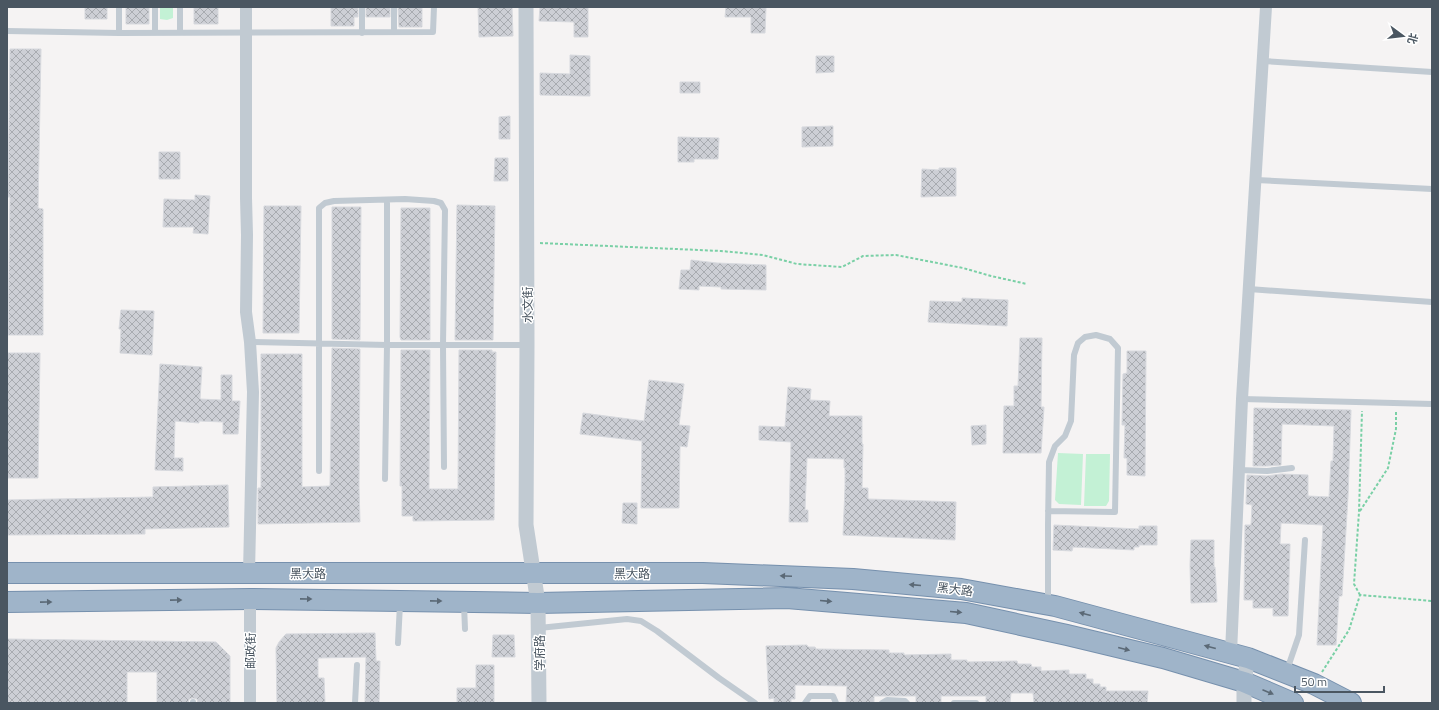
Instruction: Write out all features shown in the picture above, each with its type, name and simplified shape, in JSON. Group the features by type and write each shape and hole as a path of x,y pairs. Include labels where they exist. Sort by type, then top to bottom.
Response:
{"highway":[{"name":"黑大路","path":"7,573 703,573 853,579 961,589 1048,604 1239,655 1314,684 1351,703"},
{"name":"黑大路","path":"7,602 250,599 538,603 787,598 966,613 1163,658 1244,682 1293,703"}],"street":[{"path":"246,7 246,312 250,342 253,392 249,573"},
{"name":"水文街","path":"526,7 526,525 538,603"},
{"path":"1244,703 1244,682 1239,655 1239,470 1266,7"},
{"name":"邮政街","path":"250,599 250,703"},
{"name":"学府路","path":"538,603 538,703"}],"lane":[{"path":"119,7 119,33"},
{"path":"155,7 155,33"},
{"path":"180,7 180,33"},
{"path":"362,7 362,33"},
{"path":"394,7 394,32"},
{"path":"7,31 119,33 433,32 434,7"},
{"path":"1263,61 1432,72"},
{"path":"1256,180 1432,189"},
{"path":"319,471 319,208 325,203 334,201 405,199 434,201 441,204 445,210 443,346 444,468"},
{"path":"385,479 387,200"},
{"path":"1249,289 1432,302"},
{"path":"1048,511 1114,512 1118,348 1110,339 1096,335 1085,337 1078,343 1074,355 1071,421 1065,436 1055,446 1049,462 1048,511 1048,604"},
{"path":"250,342 443,346 527,345"},
{"path":"1242,399 1432,404"},
{"path":"1239,470 1267,471 1292,468"},
{"path":"1286,673 1299,634 1305,540"},
{"path":"398,643 400,601"},
{"path":"464,602 465,630"},
{"path":"539,628 627,619 642,621 755,703"},
{"path":"355,703 357,665"},
{"path":"805,703 810,696 819,695 833,696 836,703"},
{"path":"882,703 886,700 905,701 907,703"},
{"path":"954,703 976,703"}],"path":[{"path":"527,242 721,251 763,255 797,264 842,266 863,256 896,255 963,268 1027,284"},
{"path":"1314,684 1349,630 1360,595 1354,584 1359,512 1362,402"},
{"path":"1359,512 1388,468 1396,429 1397,403"},
{"path":"1360,595 1432,601"}],"green space":[{"path":"160,7 173,7 173,18 167,20 160,19"},
{"path":"1058,453 1083,454 1081,505 1059,504 1055,500"},
{"path":"1086,454 1110,454 1109,501 1106,506 1084,506"}],"building":[{"path":"85,7 107,7 107,19 85,19"},
{"path":"126,7 149,7 149,24 126,24"},
{"path":"194,7 218,7 218,24 194,24"},
{"path":"331,7 358,7 358,17 354,17 354,26 331,26"},
{"path":"366,7 390,7 390,17 366,17"},
{"path":"398,7 422,7 422,27 399,27"},
{"path":"478,7 512,7 513,36 479,37"},
{"path":"540,7 588,7 588,37 574,37 574,22 539,21"},
{"path":"726,7 766,7 765,33 751,33 751,17 725,17"},
{"path":"10,49 41,49 38,208 43,209 43,335 8,335"},
{"path":"570,55 590,56 590,96 540,95 540,73 570,74"},
{"path":"816,56 834,56 834,72 816,73"},
{"path":"680,82 700,82 700,93 680,93"},
{"path":"510,116 510,139 499,139 499,117"},
{"path":"833,126 833,146 802,147 802,127"},
{"path":"678,137 719,138 718,159 694,159 694,162 678,162"},
{"path":"159,152 180,152 180,179 159,179"},
{"path":"495,158 508,158 508,181 494,181"},
{"path":"939,168 956,168 956,196 921,197 922,169 939,170"},
{"path":"195,195 210,196 208,234 193,233 194,227 163,227 164,199 195,200"},
{"path":"457,205 495,206 493,340 455,340"},
{"path":"264,206 301,206 299,333 263,333"},
{"path":"332,207 361,207 360,340 332,339"},
{"path":"401,208 430,208 430,340 401,340 400,337"},
{"path":"691,260 717,263 766,265 766,290 721,289 721,287 699,286 699,290 679,289 681,270 690,270"},
{"path":"962,298 1008,300 1007,326 928,322 930,301 962,302"},
{"path":"121,310 154,311 152,355 120,353 121,329 119,329"},
{"path":"1020,338 1042,338 1041,407 1044,407 1041,453 1003,453 1004,406 1014,406 1014,386 1018,386"},
{"path":"332,348 360,349 360,522 258,524 258,488 261,488 261,354 302,354 302,487 330,486"},
{"path":"401,350 430,350 429,489 458,489 459,350 492,350 492,352 496,352 494,520 413,521 413,516 402,516 402,486 400,486"},
{"path":"1127,351 1146,351 1145,476 1127,475 1127,458 1124,458 1125,425 1122,425 1123,374 1127,373"},
{"path":"7,353 40,353 38,478 7,478"},
{"path":"160,364 202,367 200,399 221,400 221,375 232,375 232,401 240,401 238,434 223,434 223,422 199,421 199,423 175,421 174,458 183,458 183,471 155,470"},
{"path":"649,380 684,384 679,425 690,426 687,447 680,446 679,508 641,508 642,441 580,434 583,413 644,421"},
{"path":"788,387 811,389 810,400 830,401 829,416 862,416 862,488 868,488 868,499 956,502 955,540 843,535 845,487 844,459 807,458 805,510 808,510 808,522 789,522 791,442 759,440 759,426 785,427"},
{"path":"1254,408 1351,410 1348,497 1342,596 1339,596 1336,645 1317,645 1323,525 1281,523 1280,544 1290,544 1288,616 1273,616 1273,608 1253,608 1253,600 1244,600 1245,525 1251,525 1252,505 1246,504 1247,475 1308,475 1308,496 1329,497 1331,461 1333,461 1334,426 1282,424 1281,465 1253,466"},
{"path":"986,425 986,444 972,445 971,426"},
{"path":"228,485 229,527 145,529 145,534 7,535 7,500 153,497 153,487"},
{"path":"623,503 637,503 637,524 622,523"},
{"path":"1054,525 1139,529 1139,526 1157,526 1157,545 1139,545 1139,547 1134,547 1134,550 1073,547 1072,551 1053,550"},
{"path":"1191,540 1214,540 1214,567 1217,602 1191,603"},
{"path":"375,633 376,661 380,661 379,703 365,703 366,657 318,658 318,678 324,678 325,703 277,703 276,648 286,634"},
{"path":"493,635 514,635 515,657 492,657"},
{"path":"7,639 216,642 230,656 230,703 198,703 197,699 193,698 189,699 188,703 157,703 157,672 127,672 127,703 7,703"},
{"path":"807,645 808,647 815,647 816,649 889,650 889,653 904,653 904,655 951,654 951,660 967,660 967,662 1017,661 1018,664 1031,664 1032,667 1041,667 1041,671 1069,670 1069,674 1086,674 1086,679 1093,679 1093,684 1100,684 1100,687 1106,687 1106,691 1148,691 1147,703 1034,703 1033,693 1011,693 1010,703 986,703 986,696 941,696 941,703 916,703 916,696 874,696 874,703 846,703 847,686 795,685 795,699 791,699 791,703 774,703 774,698 769,699 766,646"},
{"path":"476,665 494,665 494,703 457,703 457,688 476,688"}]}
